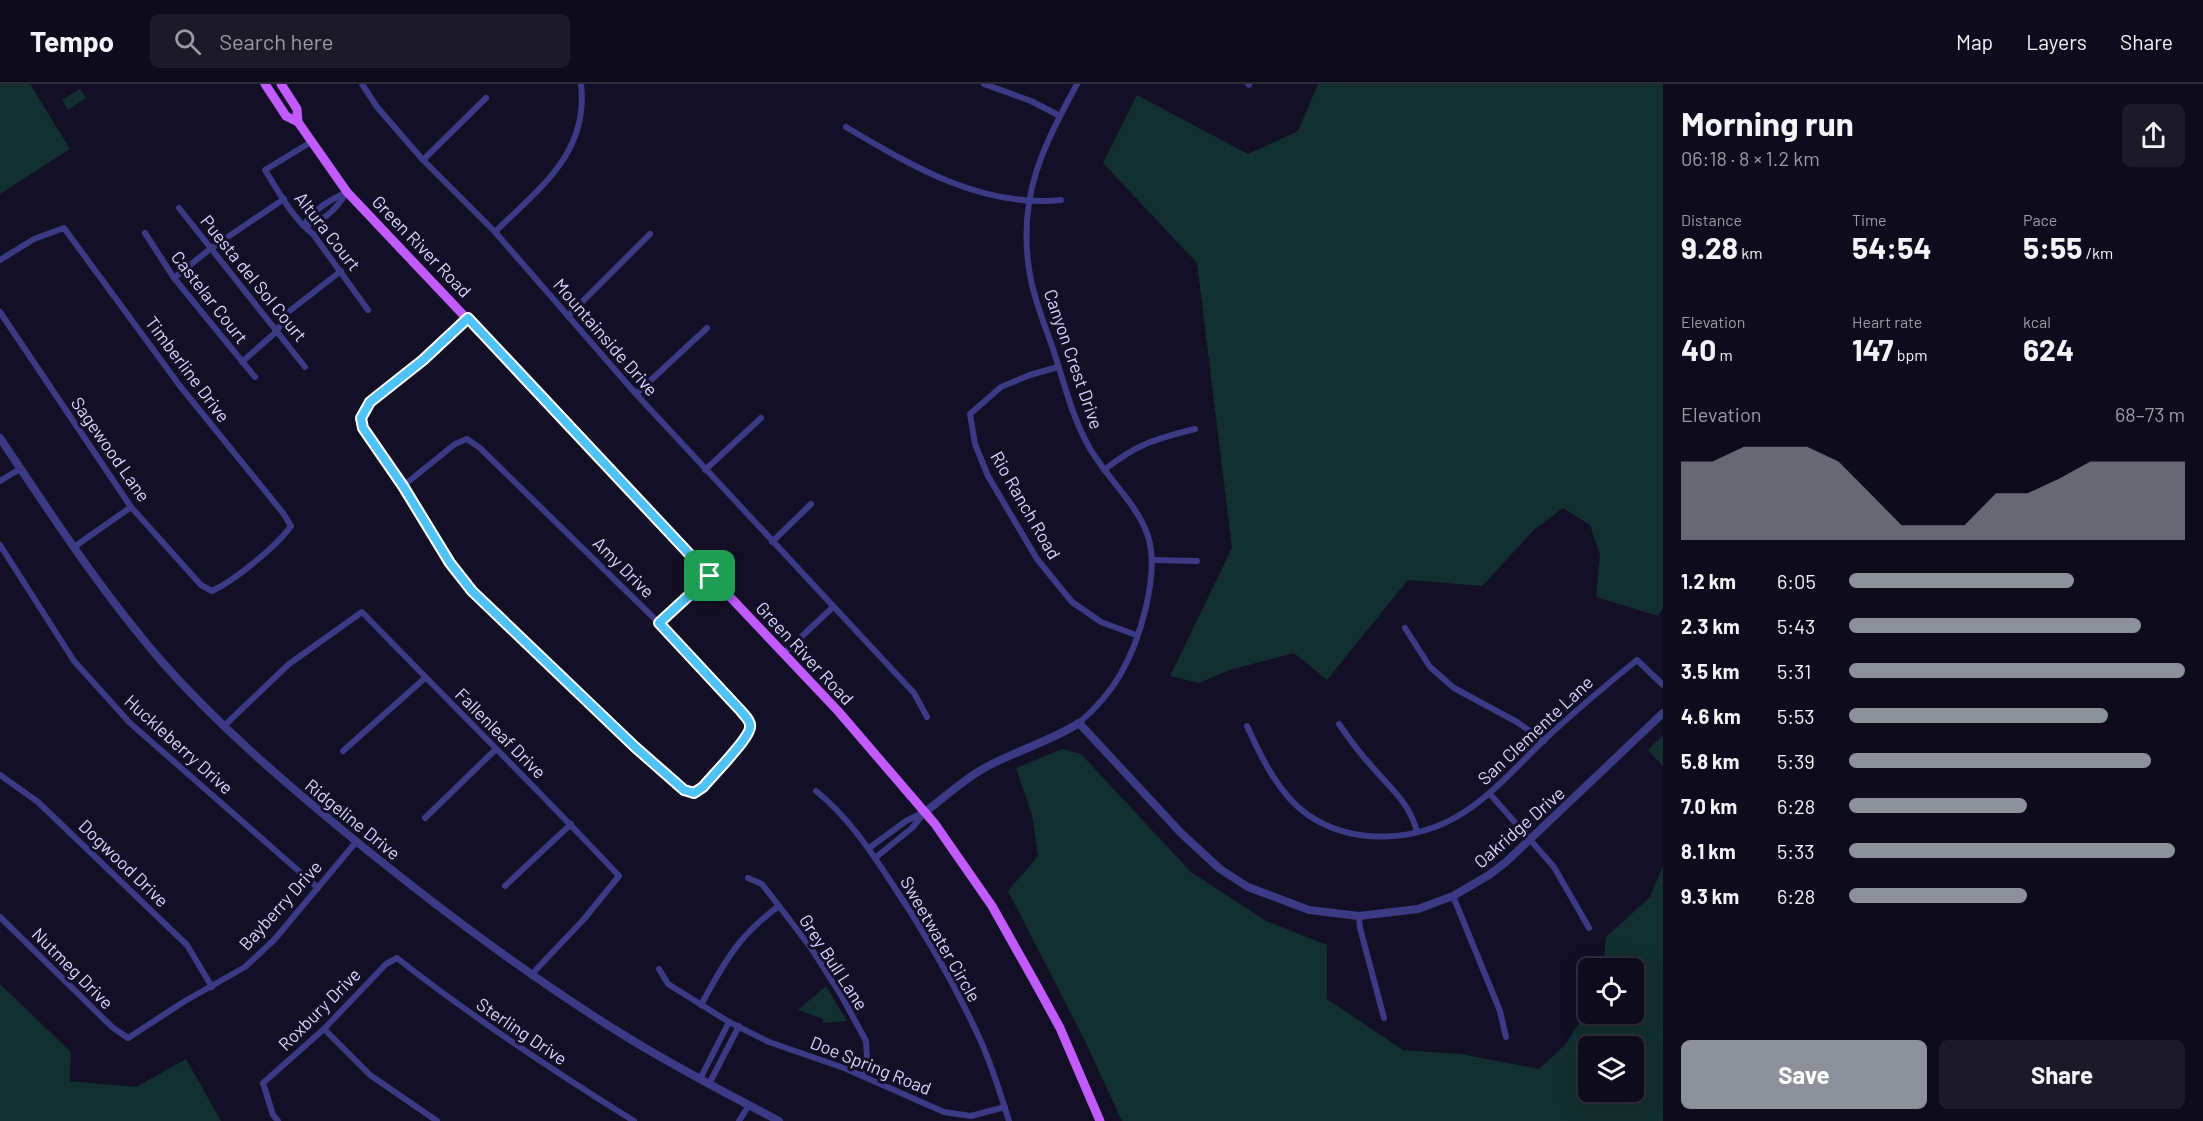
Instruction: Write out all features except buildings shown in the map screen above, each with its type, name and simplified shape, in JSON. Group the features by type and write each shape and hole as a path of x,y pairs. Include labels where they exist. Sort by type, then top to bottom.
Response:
{"main road":[{"name":"Green River Road","path":"265,84 286,116 298,122"},
{"name":"Green River Road","path":"282,85 297,109 298,122 347,192 864,739 925,812 982,891 1015,946 1059,1028 1100,1121"}],"street":[{"name":"Mountainside Drive","path":"362,84 377,107 423,160 495,232 705,470 914,693 927,717"},
{"path":"495,232 554,175 570,151 581,113 581,84"},
{"path":"984,84 1031,101 1060,116"},
{"name":"Canyon Crest Drive","path":"875,858 912,828 925,812 965,781 994,763 1079,723 1095,709 1120,675 1129,658 1148,597 1152,560 1148,537 1140,518 1104,470 1078,426 1029,270 1027,223 1029,200 1037,166 1077,84"},
{"path":"423,160 486,98"},
{"path":"846,127 937,177 969,189 1010,199 1061,200"},
{"name":"Altura Court","path":"311,142 265,170 284,199 304,226 314,234 368,310"},
{"path":"304,226 308,217 331,200 347,192"},
{"path":"174,278 210,249 284,199"},
{"name":"Puesta del Sol Court","path":"179,208 305,367"},
{"name":"Timberline Drive","path":"0,260 34,239 64,228 180,386 283,513 291,526 282,538 224,585 212,591"},
{"name":"Castelar Court","path":"144,233 174,278 255,377"},
{"path":"568,316 650,234"},
{"path":"242,362 277,331 287,313 341,271"},
{"name":"Sagewood Lane","path":"0,312 130,507 201,585 212,591"},
{"path":"403,486 363,428 361,418 370,402 423,360 468,318"},
{"path":"636,394 707,328"},
{"name":"Rio Ranch Road","path":"1058,367 1001,387 970,414 975,444 988,476 1036,559 1072,602 1101,622 1136,635"},
{"path":"705,470 761,418"},
{"path":"1104,470 1125,453 1149,441 1195,429"},
{"name":"Ridgeline Drive","path":"0,438 127,620 164,664 224,726 281,779 356,842 531,975 623,1035 779,1121"},
{"name":"Amy Drive","path":"467,439 488,456 659,623 749,720 751,726 747,738 703,787 694,793 684,790 635,747 472,591 450,563 403,486 456,444 467,439"},
{"path":"0,481 20,469"},
{"path":"772,542 811,504"},
{"path":"74,547 130,507"},
{"name":"Huckleberry Drive","path":"0,545 74,661 130,723 318,888"},
{"path":"1152,560 1197,561"},
{"path":"659,623 710,576"},
{"path":"783,654 833,607"},
{"name":"Fallenleaf Drive","path":"224,726 289,664 362,612 495,750 571,824 619,876 584,919 531,975"},
{"path":"1405,628 1430,667 1454,688 1516,722 1544,741"},
{"name":"San Clemente Lane","path":"1247,726 1263,760 1286,793 1307,814 1333,829 1360,836 1391,837 1440,826 1490,794 1592,697 1637,660 1663,685"},
{"path":"343,751 425,678"},
{"name":"Oakridge Drive","path":"1079,723 1181,833 1220,869 1248,887 1309,910 1359,916 1418,909 1453,896 1489,875 1530,840 1663,713"},
{"path":"1339,724 1368,762 1402,799 1414,819 1417,832"},
{"path":"425,818 495,750"},
{"name":"Dogwood Drive","path":"0,776 38,802 187,945 212,987"},
{"name":"Sweetwater Circle","path":"816,791 836,807 869,848 918,922 978,1035 1010,1121"},
{"path":"1490,794 1554,867 1589,928"},
{"name":"Canyon Crest Drive","path":"869,848 906,820 925,812"},
{"path":"505,886 571,824"},
{"name":"Bayberry Drive","path":"128,1038 244,967 274,940 356,842"},
{"name":"Grey Bull Lane","path":"748,878 762,884 812,948 866,1041 867,1058 862,1076"},
{"path":"1453,896 1500,1011 1506,1037"},
{"path":"701,1005 732,949 758,922 779,906"},
{"path":"1359,916 1360,928 1384,1018"},
{"name":"Nutmeg Drive","path":"0,917 112,1027 128,1038"},
{"name":"Roxbury Drive","path":"278,1121 273,1115 264,1083 324,1029 386,964 397,958"},
{"name":"Sterling Drive","path":"397,958 467,1012 558,1074 634,1121"},
{"name":"Doe Spring Road","path":"659,969 668,984 729,1022 770,1042 844,1068 944,1112 971,1116 1005,1107"},
{"path":"700,1079 729,1022"},
{"path":"709,1084 739,1026"},
{"path":"324,1029 370,1075 437,1121"},
{"path":"739,1121 749,1105"}],"green space":[{"path":"0,84 30,84 70,149 0,194"},
{"path":"1318,84 1663,84 1663,608 1658,616 1596,597 1600,555 1590,525 1563,508 1535,529 1482,586 1408,580 1327,680 1294,653 1230,670 1199,683 1170,676 1232,548 1197,263 1103,163 1137,95 1248,154 1298,131"},
{"path":"80,89 86,98 68,110 62,100"},
{"path":"1663,735 1663,766 1648,750"},
{"path":"1062,749 1081,754 1191,872 1266,921 1327,945 1327,999 1403,1050 1461,1054 1539,1069 1566,1044 1578,1024 1644,1024 1644,958 1604,958 1606,937 1650,897 1663,866 1663,1121 1122,1121 1084,1039 1008,891 1038,856 1032,815 1016,768"},
{"path":"0,984 71,1052 70,1081 136,1087 186,1059 221,1121 0,1121"},
{"path":"826,986 847,1021 822,1023 823,1019 798,1010"}],"route":[{"path":"468,318 710,576 659,623 741,711 751,726 747,738 703,787 694,793 684,790 635,747 472,591 450,563 403,486 363,428 361,418 365,408 423,360 468,318"}]}
